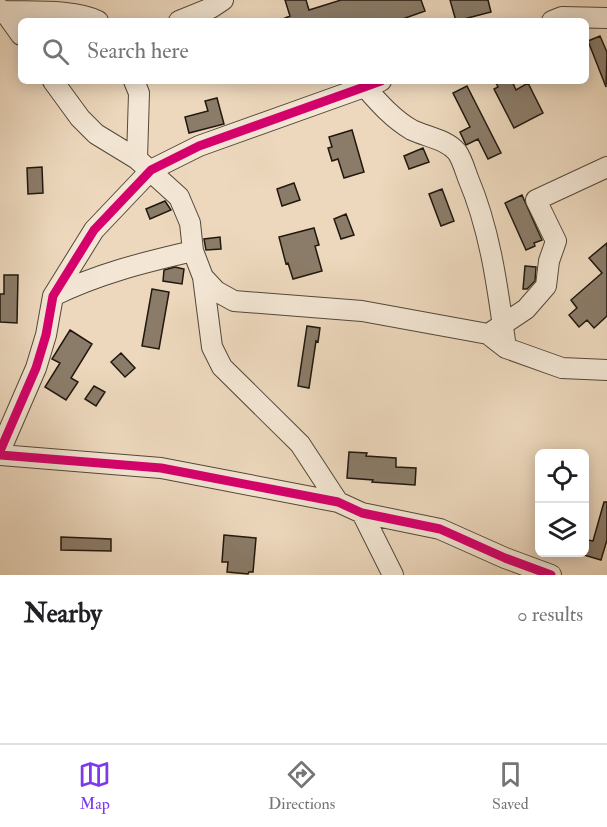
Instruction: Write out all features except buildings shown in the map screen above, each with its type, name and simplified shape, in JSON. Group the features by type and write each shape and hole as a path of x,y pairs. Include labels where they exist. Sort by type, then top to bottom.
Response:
{"street":[{"path":"187,18 212,8 223,0"},
{"path":"598,0 607,10"},
{"path":"2,10 92,18"},
{"path":"2,10 18,31"},
{"path":"560,13 607,18"},
{"path":"55,84 80,118 96,134 144,164 179,197 190,223 193,251 203,277 212,347 219,362 300,444 338,502"},
{"path":"136,84 139,93 144,164"},
{"path":"0,451 36,368 46,335 53,296 94,230 144,164 373,84 390,115 412,130 443,141 457,153 472,188 483,223 495,274 495,329 506,348 562,368 607,370"},
{"path":"203,277 216,291 234,301 362,311 495,329 526,309 546,286 549,261 556,241 536,200 607,167"},
{"path":"53,296 82,282 150,261 193,251"},
{"path":"0,455 160,468 338,502 362,513 440,529 505,558 551,575"},
{"path":"362,513 393,575"}],"cycle path":[{"path":"0,451 36,368 46,335 53,296 94,230 151,170 199,146 373,84"},
{"path":"0,455 161,468 338,502 362,513 440,529 505,558 551,575"}]}
